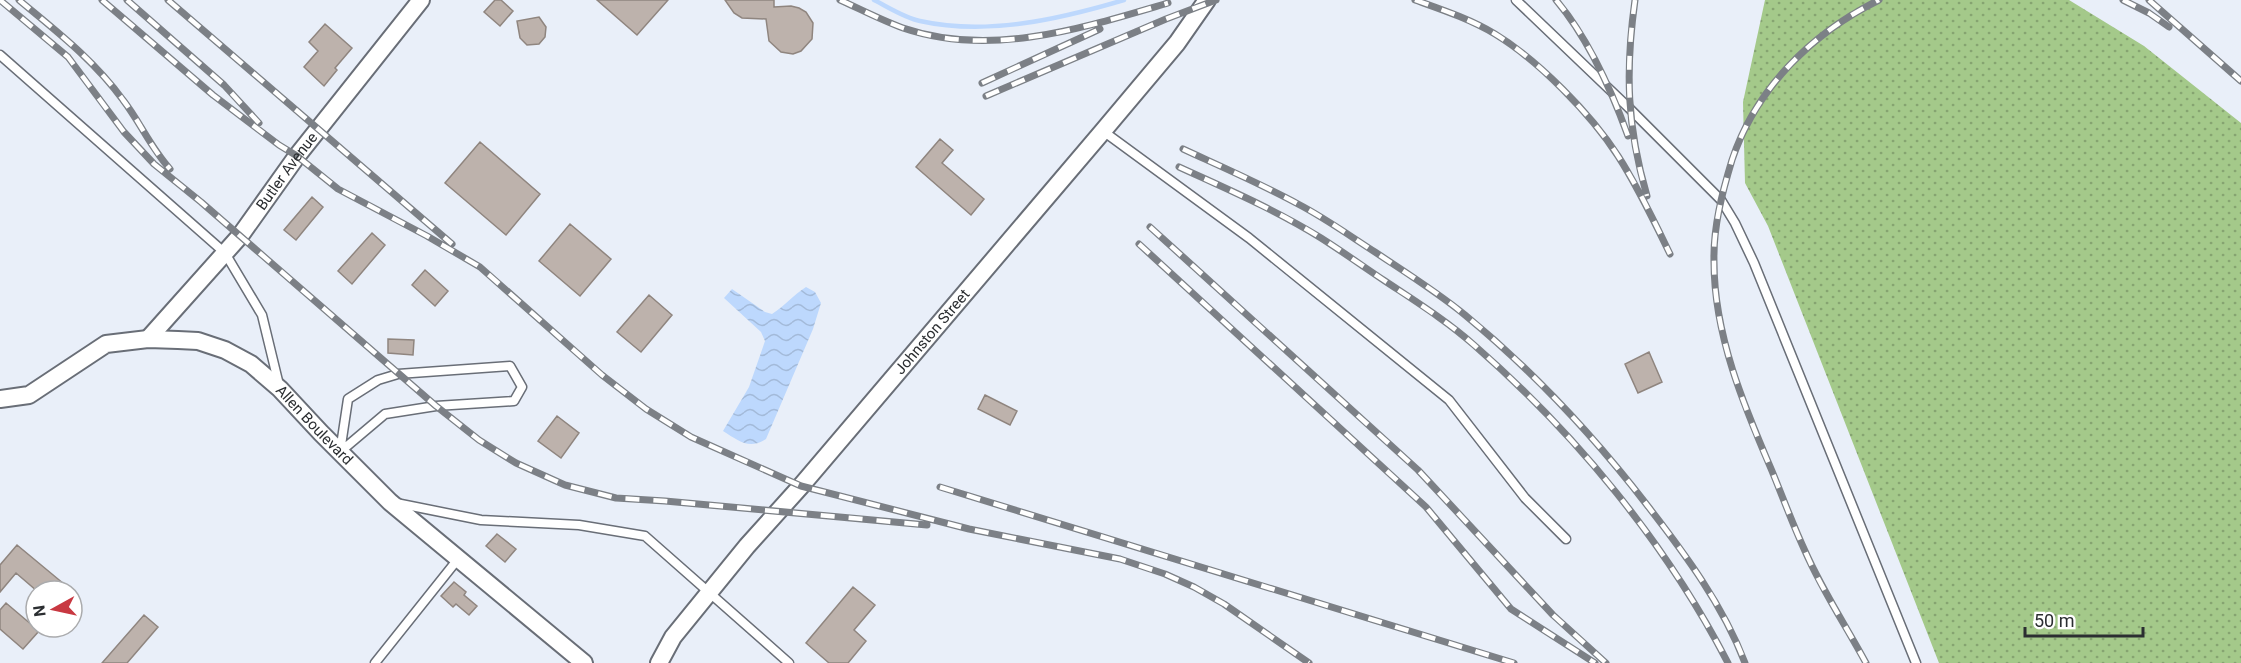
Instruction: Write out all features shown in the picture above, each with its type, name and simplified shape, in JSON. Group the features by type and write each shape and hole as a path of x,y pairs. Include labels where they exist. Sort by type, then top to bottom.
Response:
{"street":[{"name":"Butler Avenue","path":"148,339 240,236 297,156 421,0"},
{"name":"Johnston Street","path":"659,663 673,637 747,546 801,486 1103,131 1177,43 1207,0"},
{"name":"Allen Boulevard","path":"0,399 30,395 106,344 148,339 198,341 225,350 250,364 280,389 390,502 584,663"}],"lane":[{"path":"1516,0 1705,183 1721,200 1735,223 1754,263 1916,663"},
{"path":"0,55 225,254 262,315 280,389"},
{"path":"1103,131 1249,238 1373,336 1449,400 1525,498 1566,539"},
{"path":"510,366 522,387 514,401 436,406 385,414 340,452 348,399 378,380 399,374 510,366"},
{"path":"390,502 481,520 579,525 645,536 789,663"},
{"path":"375,663 458,559"}],"green space":[{"path":"1765,0 2069,0 2144,46 2241,123 2241,663 1939,663 1768,226 1745,183 1743,102"}],"water":[{"path":"806,287 815,292 821,303 813,329 766,439 754,444 739,441 723,431 749,387 765,341 761,332 724,298 732,289 765,312 772,314"}],"building":[{"path":"495,0 501,0 513,11 500,26 484,12"},
{"path":"597,0 668,0 637,35"},
{"path":"725,0 774,0 774,7 799,8 806,12 813,23 812,39 801,51 793,54 781,52 769,41 766,19 742,18 734,13"},
{"path":"539,17 546,27 545,37 539,44 527,45 520,38 517,21"},
{"path":"325,24 352,48 335,68 337,70 324,86 304,67 318,51 309,42"},
{"path":"940,139 953,150 942,163 984,199 971,215 916,167"},
{"path":"480,142 540,194 506,235 445,183"},
{"path":"312,197 323,207 296,240 284,230"},
{"path":"570,224 611,259 580,296 539,261"},
{"path":"372,233 385,245 352,284 338,271"},
{"path":"425,270 448,291 435,306 412,285"},
{"path":"649,295 672,315 641,352 617,332"},
{"path":"388,339 414,340 413,355 388,353"},
{"path":"1649,352 1662,382 1638,393 1625,364"},
{"path":"985,395 1017,411 1010,425 978,409"},
{"path":"557,416 579,433 561,458 538,441"},
{"path":"497,534 516,549 505,562 486,546"},
{"path":"17,545 58,579 24,580 16,573 0,592 0,565"},
{"path":"454,582 477,606 469,615 456,604 453,607 441,596"},
{"path":"853,587 875,605 854,630 866,641 848,663 829,663 806,643"},
{"path":"6,603 24,618 24,639 32,639 23,649 0,629 0,610"},
{"path":"144,615 158,627 127,663 102,663"}],"waterway":[{"path":"874,0 914,20 971,27 1049,19 1124,0"}],"railway":[{"path":"0,0 68,57 124,132 154,164 436,406 479,440 516,463 565,485 616,498 927,525"},
{"path":"19,0 74,47 112,85 170,169"},
{"path":"102,0 213,95 338,189 480,267 602,375 646,409 691,437 801,486 969,529 1120,559 1165,574 1224,604 1309,663"},
{"path":"127,0 224,85 259,123"},
{"path":"168,0 452,244"},
{"path":"840,0 903,28 936,37 970,40 1003,40 1070,30 1168,3"},
{"path":"986,96 1216,0"},
{"path":"1415,0 1466,19 1495,34 1546,73 1579,106 1618,156 1670,254"},
{"path":"1556,0 1568,15 1598,65 1628,136"},
{"path":"1635,0 1630,51 1630,99 1635,146 1647,196"},
{"path":"1866,663 1812,565 1741,396 1719,316 1715,289 1714,249 1719,211 1732,160 1742,134 1771,86 1809,46 1854,13 1879,0"},
{"path":"2123,0 2149,13 2169,27"},
{"path":"2149,0 2241,81"},
{"path":"982,83 1100,29"},
{"path":"1183,149 1270,190 1328,221 1443,298 1515,358 1584,429 1661,523 1714,600 1745,663"},
{"path":"1179,167 1269,209 1321,238 1453,328 1512,379 1583,453 1616,492 1676,575 1728,663"},
{"path":"1150,227 1418,470 1553,615 1606,663"},
{"path":"1139,244 1426,507 1511,609 1595,663"},
{"path":"940,487 1514,663"}]}
